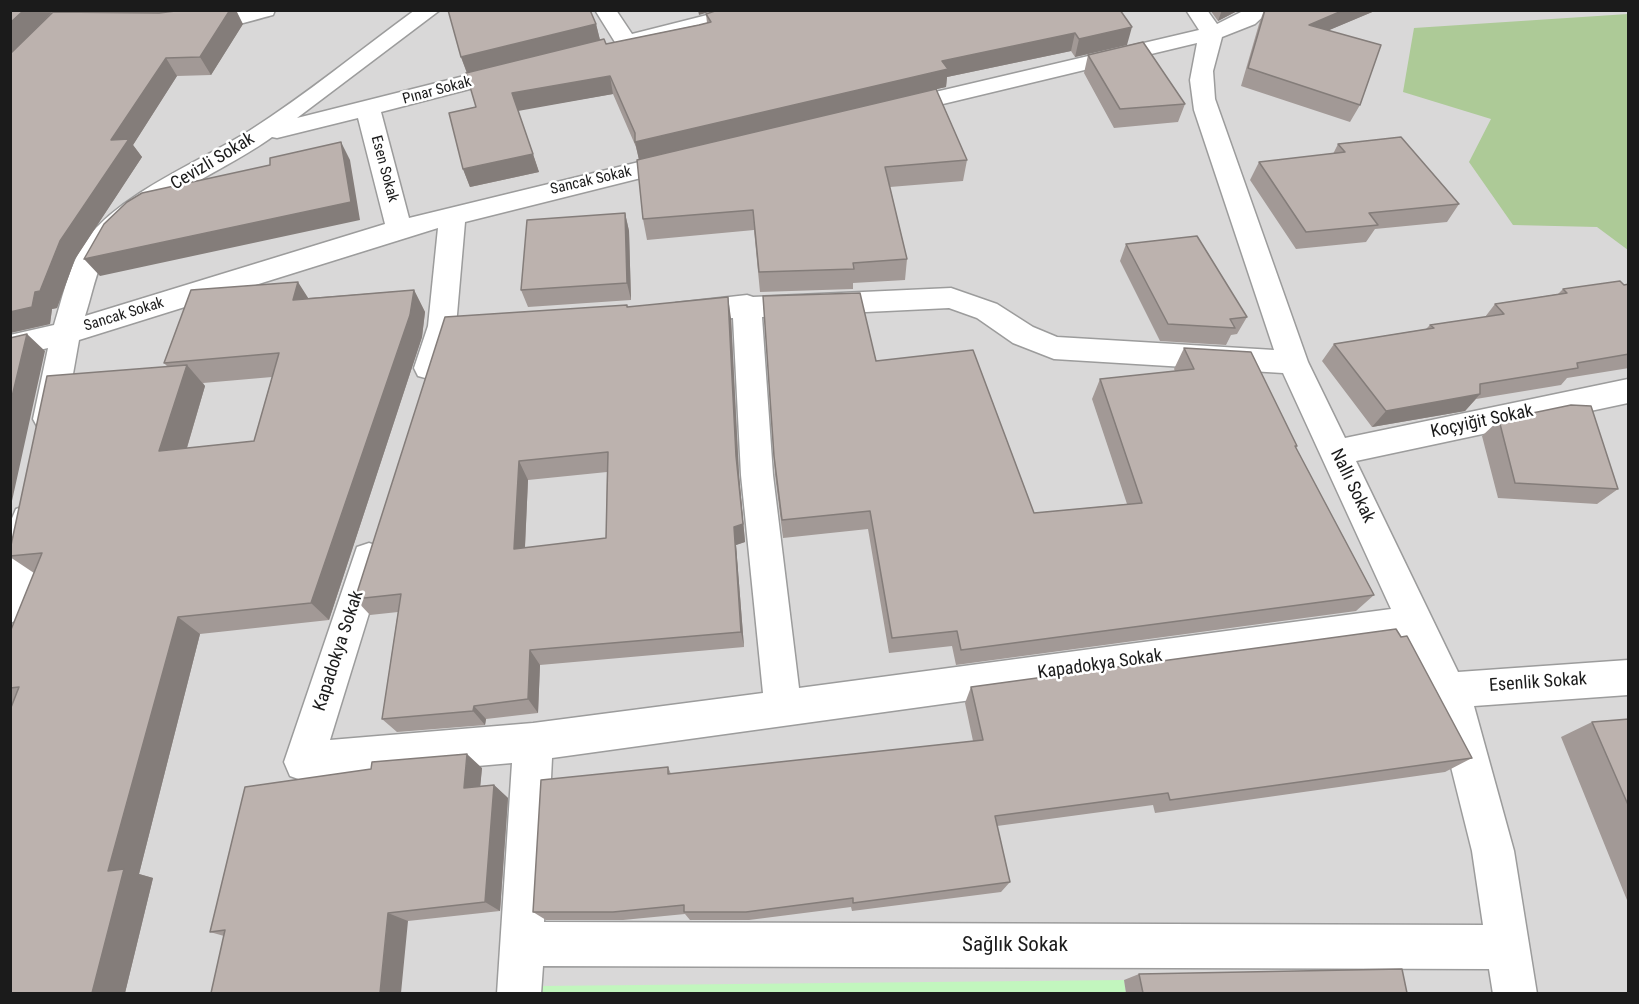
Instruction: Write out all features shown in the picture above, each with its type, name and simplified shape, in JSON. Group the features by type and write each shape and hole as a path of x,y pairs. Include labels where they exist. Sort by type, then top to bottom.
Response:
{"street":[{"path":"178,21 228,20 266,10"},
{"name":"Cevizli Sokak","path":"43,447 66,333 88,262 97,245 112,227 146,203 259,135 430,10"},
{"path":"605,10 626,41"},
{"path":"604,47 755,10"},
{"path":"878,113 1204,22 1247,19 1260,10"},
{"name":"Nallı Sokak","path":"1204,22 1200,87 1293,362 1448,690 1474,771 1493,851 1515,993"},
{"name":"Pınar Sokak","path":"259,135 537,65"},
{"name":"Esen Sokak","path":"368,109 399,229"},
{"name":"Sancak Sokak","path":"10,346 66,333 399,229 705,154"},
{"path":"417,404 454,325 452,215"},
{"path":"665,311 747,305 951,298 987,311 1023,335 1054,348 1293,362"},
{"path":"747,305 757,475 783,708"},
{"name":"Koçyiğit Sokak","path":"1335,453 1629,391"},
{"path":"10,606 34,492"},
{"name":"Kapadokya Sokak","path":"378,527 304,762 533,742 1417,622"},
{"name":"Esenlik Sokak","path":"1448,690 1629,676"},
{"path":"519,993 533,742"},
{"name":"Sağlık Sokak","path":"521,944 1508,947"}],"shaded area":[{"path":"11,11 1628,11 1628,993 11,993"}],"green space":[{"path":"1628,14 1628,250 1597,227 1513,225 1469,162 1491,119 1403,92 1414,28"},
{"path":"1124,980 1126,993 541,994 541,986"}],"building":[{"path":"10,10 24,10 10,23"},
{"path":"184,10 230,10 200,57 166,58 111,140 129,139 60,241 40,291 35,292 32,307 10,312 10,54 53,12 159,13"},
{"path":"448,10 590,10 596,24 461,57"},
{"path":"718,10 1120,10 1132,27 1079,39 1075,33 942,61 948,69 635,142 635,133 610,76 512,93 533,154 463,169 449,113 476,107 466,73 604,39 606,44 711,22 706,14"},
{"path":"1265,10 1344,10 1309,25 1381,45 1360,105 1248,68"},
{"path":"1143,42 1185,104 1120,109 1088,55"},
{"path":"936,89 967,160 885,167 907,259 853,263 854,269 759,272 753,210 643,219 637,160"},
{"path":"1401,137 1459,204 1369,213 1378,225 1306,232 1259,162 1345,152 1338,144"},
{"path":"341,142 351,202 84,259 104,224 127,202 142,193 270,165 270,158"},
{"path":"625,213 627,283 521,290 527,220"},
{"path":"1197,236 1247,317 1230,319 1235,328 1168,324 1126,244"},
{"path":"1620,281 1624,285 1629,284 1629,354 1577,363 1578,368 1480,384 1480,394 1386,411 1334,344 1434,328 1430,325 1504,314 1495,304 1567,293 1563,289"},
{"path":"298,282 293,300 414,290 410,315 311,603 178,617 108,871 124,869 92,993 10,993 10,710 19,687 10,688 10,632 42,553 10,556 10,550 47,376 187,365 159,451 254,441 279,353 164,363 191,290"},
{"path":"860,293 876,361 973,350 1034,513 1142,503 1100,379 1194,369 1184,348 1251,352 1297,446 1295,446 1374,595 961,650 957,631 892,638 870,511 782,520 774,456 763,296"},
{"path":"728,297 736,456 743,524 734,527 741,632 530,650 528,699 474,706 473,711 382,719 401,594 355,599 445,317 627,305 627,307","holes":["608,452 606,538 514,549 519,461"]},
{"path":"27,334 10,405 10,338"},
{"path":"1571,405 1591,406 1618,489 1515,483 1499,420"},
{"path":"1396,629 1401,637 1407,636 1472,758 1170,800 1168,793 995,816 1010,882 853,903 853,898 746,912 684,912 684,905 613,912 533,912 541,780 668,767 668,774 983,740 971,687"},
{"path":"1629,719 1629,807 1592,722"},
{"path":"467,754 464,788 494,785 485,902 388,913 380,993 211,993 225,930 210,932 245,787 371,769 372,762"},
{"path":"1402,969 1407,993 1143,993 1139,974"}]}
